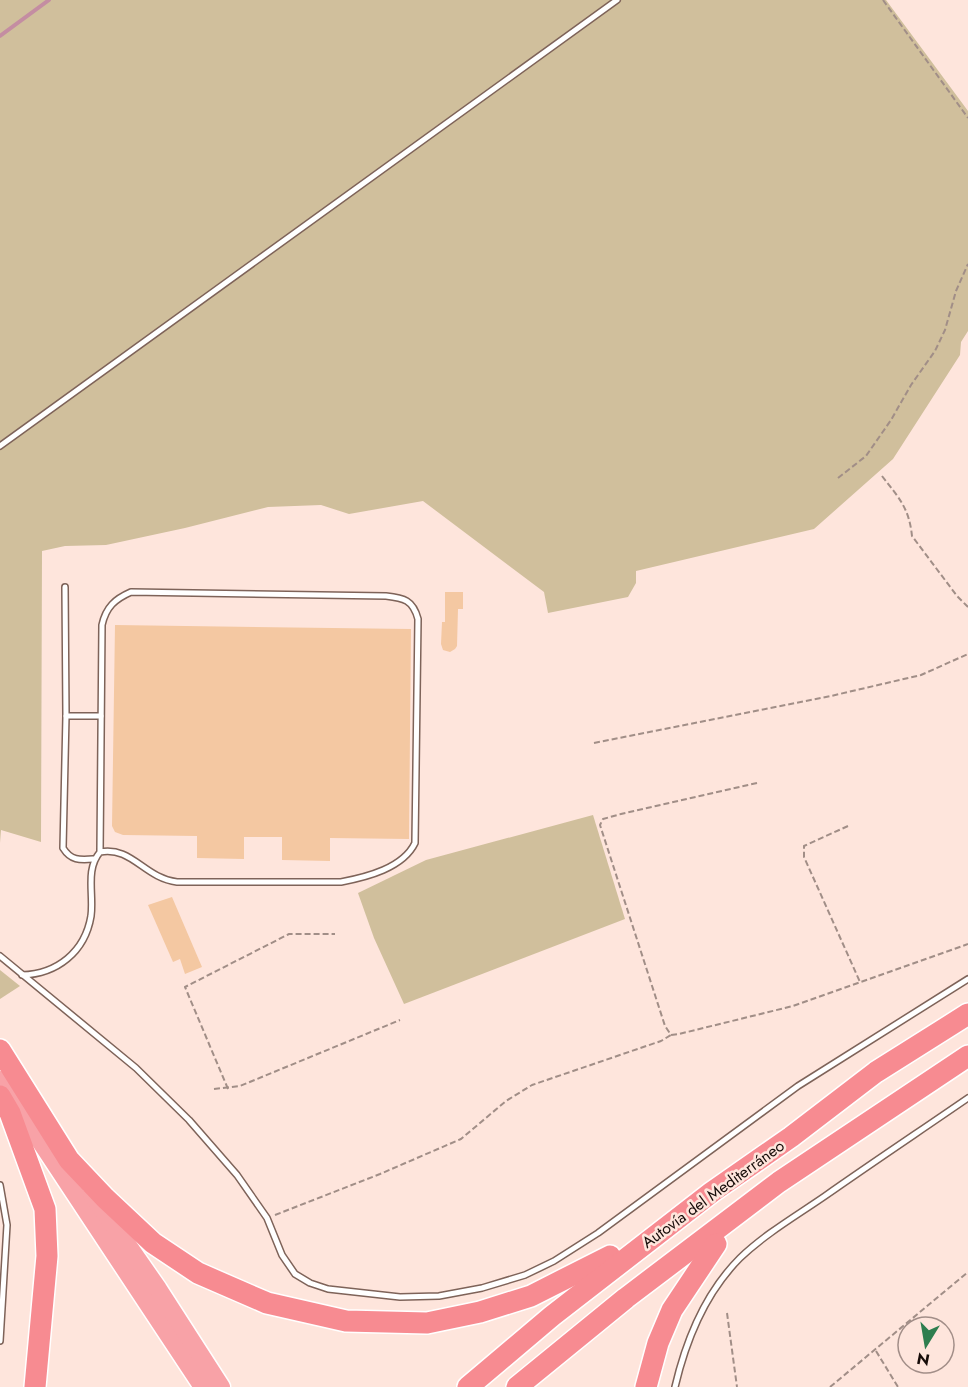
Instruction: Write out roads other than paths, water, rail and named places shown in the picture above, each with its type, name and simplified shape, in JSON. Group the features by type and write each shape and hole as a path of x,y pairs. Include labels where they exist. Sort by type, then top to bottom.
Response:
{"highway":[{"name":"Autovía del Mediterráneo","path":"468,1387 552,1316 712,1192 791,1137 876,1072 968,1014"},
{"path":"0,1050 69,1160 158,1289 221,1387"},
{"name":"Autovía del Mediterráneo","path":"517,1387 626,1298 779,1182 968,1056"},
{"path":"455,1387 610,1256 833,1094 876,1072"},
{"path":"0,1080 203,1387"},
{"path":"0,1096 10,1113 45,1209 47,1256 35,1387"},
{"path":"534,1387 716,1244 868,1131 878,1118"},
{"path":"69,1160 153,1243 198,1273 267,1303 346,1321 427,1323 480,1312 531,1296 610,1256"},
{"path":"646,1387 658,1343 672,1310 716,1244"}],"lane":[{"path":"0,446 617,0"},
{"path":"65,587 66,716 63,848 73,859 94,859"},
{"path":"22,975 57,968 74,954 84,936 90,916 91,873 94,859 100,852 102,625 110,606 120,597 132,592 386,596 406,600 415,607 418,619 415,843 403,858 362,878 341,882 177,882 156,877 126,854 117,851 100,852"},
{"path":"66,716 101,716"},
{"path":"0,956 136,1068 189,1120 237,1175 267,1218 282,1255 295,1274 310,1283 328,1289 400,1297 439,1296 482,1287 525,1275 554,1261 598,1233 798,1086 968,979"},
{"path":"675,1387 694,1323 739,1259 772,1232 968,1098"},
{"path":"0,1185 7,1225 0,1341"}],"waterway":[{"path":"0,36 49,0"}]}
